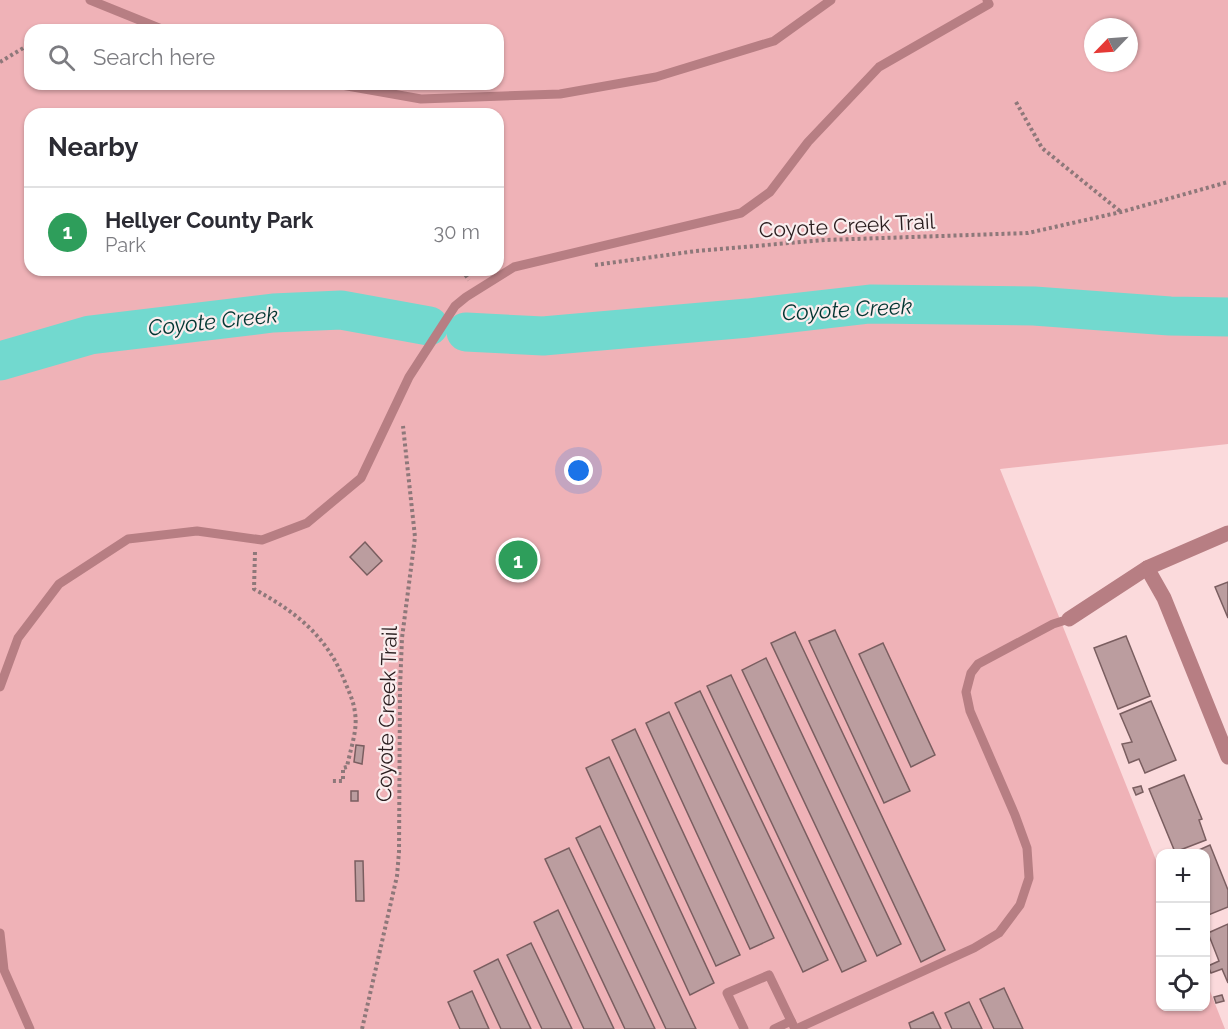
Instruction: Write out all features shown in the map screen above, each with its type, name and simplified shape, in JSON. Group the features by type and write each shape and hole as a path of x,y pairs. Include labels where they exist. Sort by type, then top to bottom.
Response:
{"street":[{"path":"1069,619 1147,568 1228,533"},
{"path":"1147,568 1164,598 1228,757"}],"lane":[{"path":"90,0 149,24"},
{"path":"370,90 421,99 570,93 656,77 774,42 831,0"},
{"path":"504,273 514,267 741,213 770,192 808,142 879,67 988,4 987,0"},
{"path":"0,687 18,638 59,584 128,540 197,531 262,540 307,524 361,478 409,377 455,306 500,276"},
{"path":"774,1029 794,1026 974,948 999,933 1020,905 1029,878 1027,848 970,711 966,692 971,673 978,664 1053,624 1069,619"},
{"path":"0,933 4,970 30,1029"},
{"path":"744,1029 727,993 769,975 794,1026"}],"path":[{"path":"0,62 24,48"},
{"path":"1016,102 1042,148 1121,212"},
{"name":"Coyote Creek Trail","path":"592,266 696,251 825,240 1028,233 1121,212 1228,182"},
{"name":"Coyote Creek Trail","path":"362,1029 397,876 399,852 402,648 415,537 400,396"},
{"path":"255,538 254,589 296,615 314,632 329,649 350,693 356,728 347,767 343,768 343,781 331,781"}],"shaded area":[{"path":"0,0 1228,0 1228,444 1000,469 1156,860 1156,1011 1210,1011 1210,991 1225,1029 0,1029"}],"building":[{"path":"365,542 382,561 367,575 350,557"},
{"path":"1228,582 1228,618 1215,587"},
{"path":"835,630 910,791 884,803 809,641"},
{"path":"795,632 945,950 921,962 771,643"},
{"path":"1126,636 1150,696 1118,709 1094,648"},
{"path":"883,643 935,755 911,767 859,654"},
{"path":"766,658 901,944 877,956 742,670"},
{"path":"731,675 866,961 842,972 707,686"},
{"path":"700,691 828,960 803,972 675,703"},
{"path":"1151,701 1176,760 1145,773 1139,759 1129,763 1122,744 1132,742 1120,714"},
{"path":"669,712 774,938 750,949 646,723"},
{"path":"635,729 740,955 716,966 612,740"},
{"path":"356,745 364,746 362,764 354,762"},
{"path":"609,757 714,983 690,995 586,768"},
{"path":"1184,775 1202,819 1199,820 1206,840 1183,849 1174,849 1149,789"},
{"path":"1141,786 1143,792 1136,795 1133,788"},
{"path":"351,791 358,791 358,801 351,801"},
{"path":"600,826 696,1029 666,1029 576,838"},
{"path":"1210,845 1228,890 1228,907 1210,914 1210,849 1201,849"},
{"path":"569,848 655,1029 625,1029 545,859"},
{"path":"355,861 363,861 364,901 356,901"},
{"path":"558,910 614,1029 584,1029 534,922"},
{"path":"1228,924 1228,983 1222,969 1211,973 1210,971 1210,965 1219,961 1210,932"},
{"path":"531,943 572,1029 542,1029 507,955"},
{"path":"498,959 531,1029 501,1029 474,971"},
{"path":"1004,988 1023,1029 994,1029 980,999"},
{"path":"472,991 489,1029 460,1029 448,1002"},
{"path":"1222,995 1224,1001 1216,1003 1214,997"},
{"path":"969,1002 982,1029 952,1029 945,1013"},
{"path":"933,1012 941,1029 911,1029 909,1023"}],"waterway":[{"name":"Coyote Creek","path":"466,332 543,336 748,318 870,304 1034,306 1170,316 1228,317"},
{"name":"Coyote Creek","path":"0,361 90,335 273,313 341,310 429,326"}],"place":[{"name":"Hellyer County Park","path":"518,560"}]}
